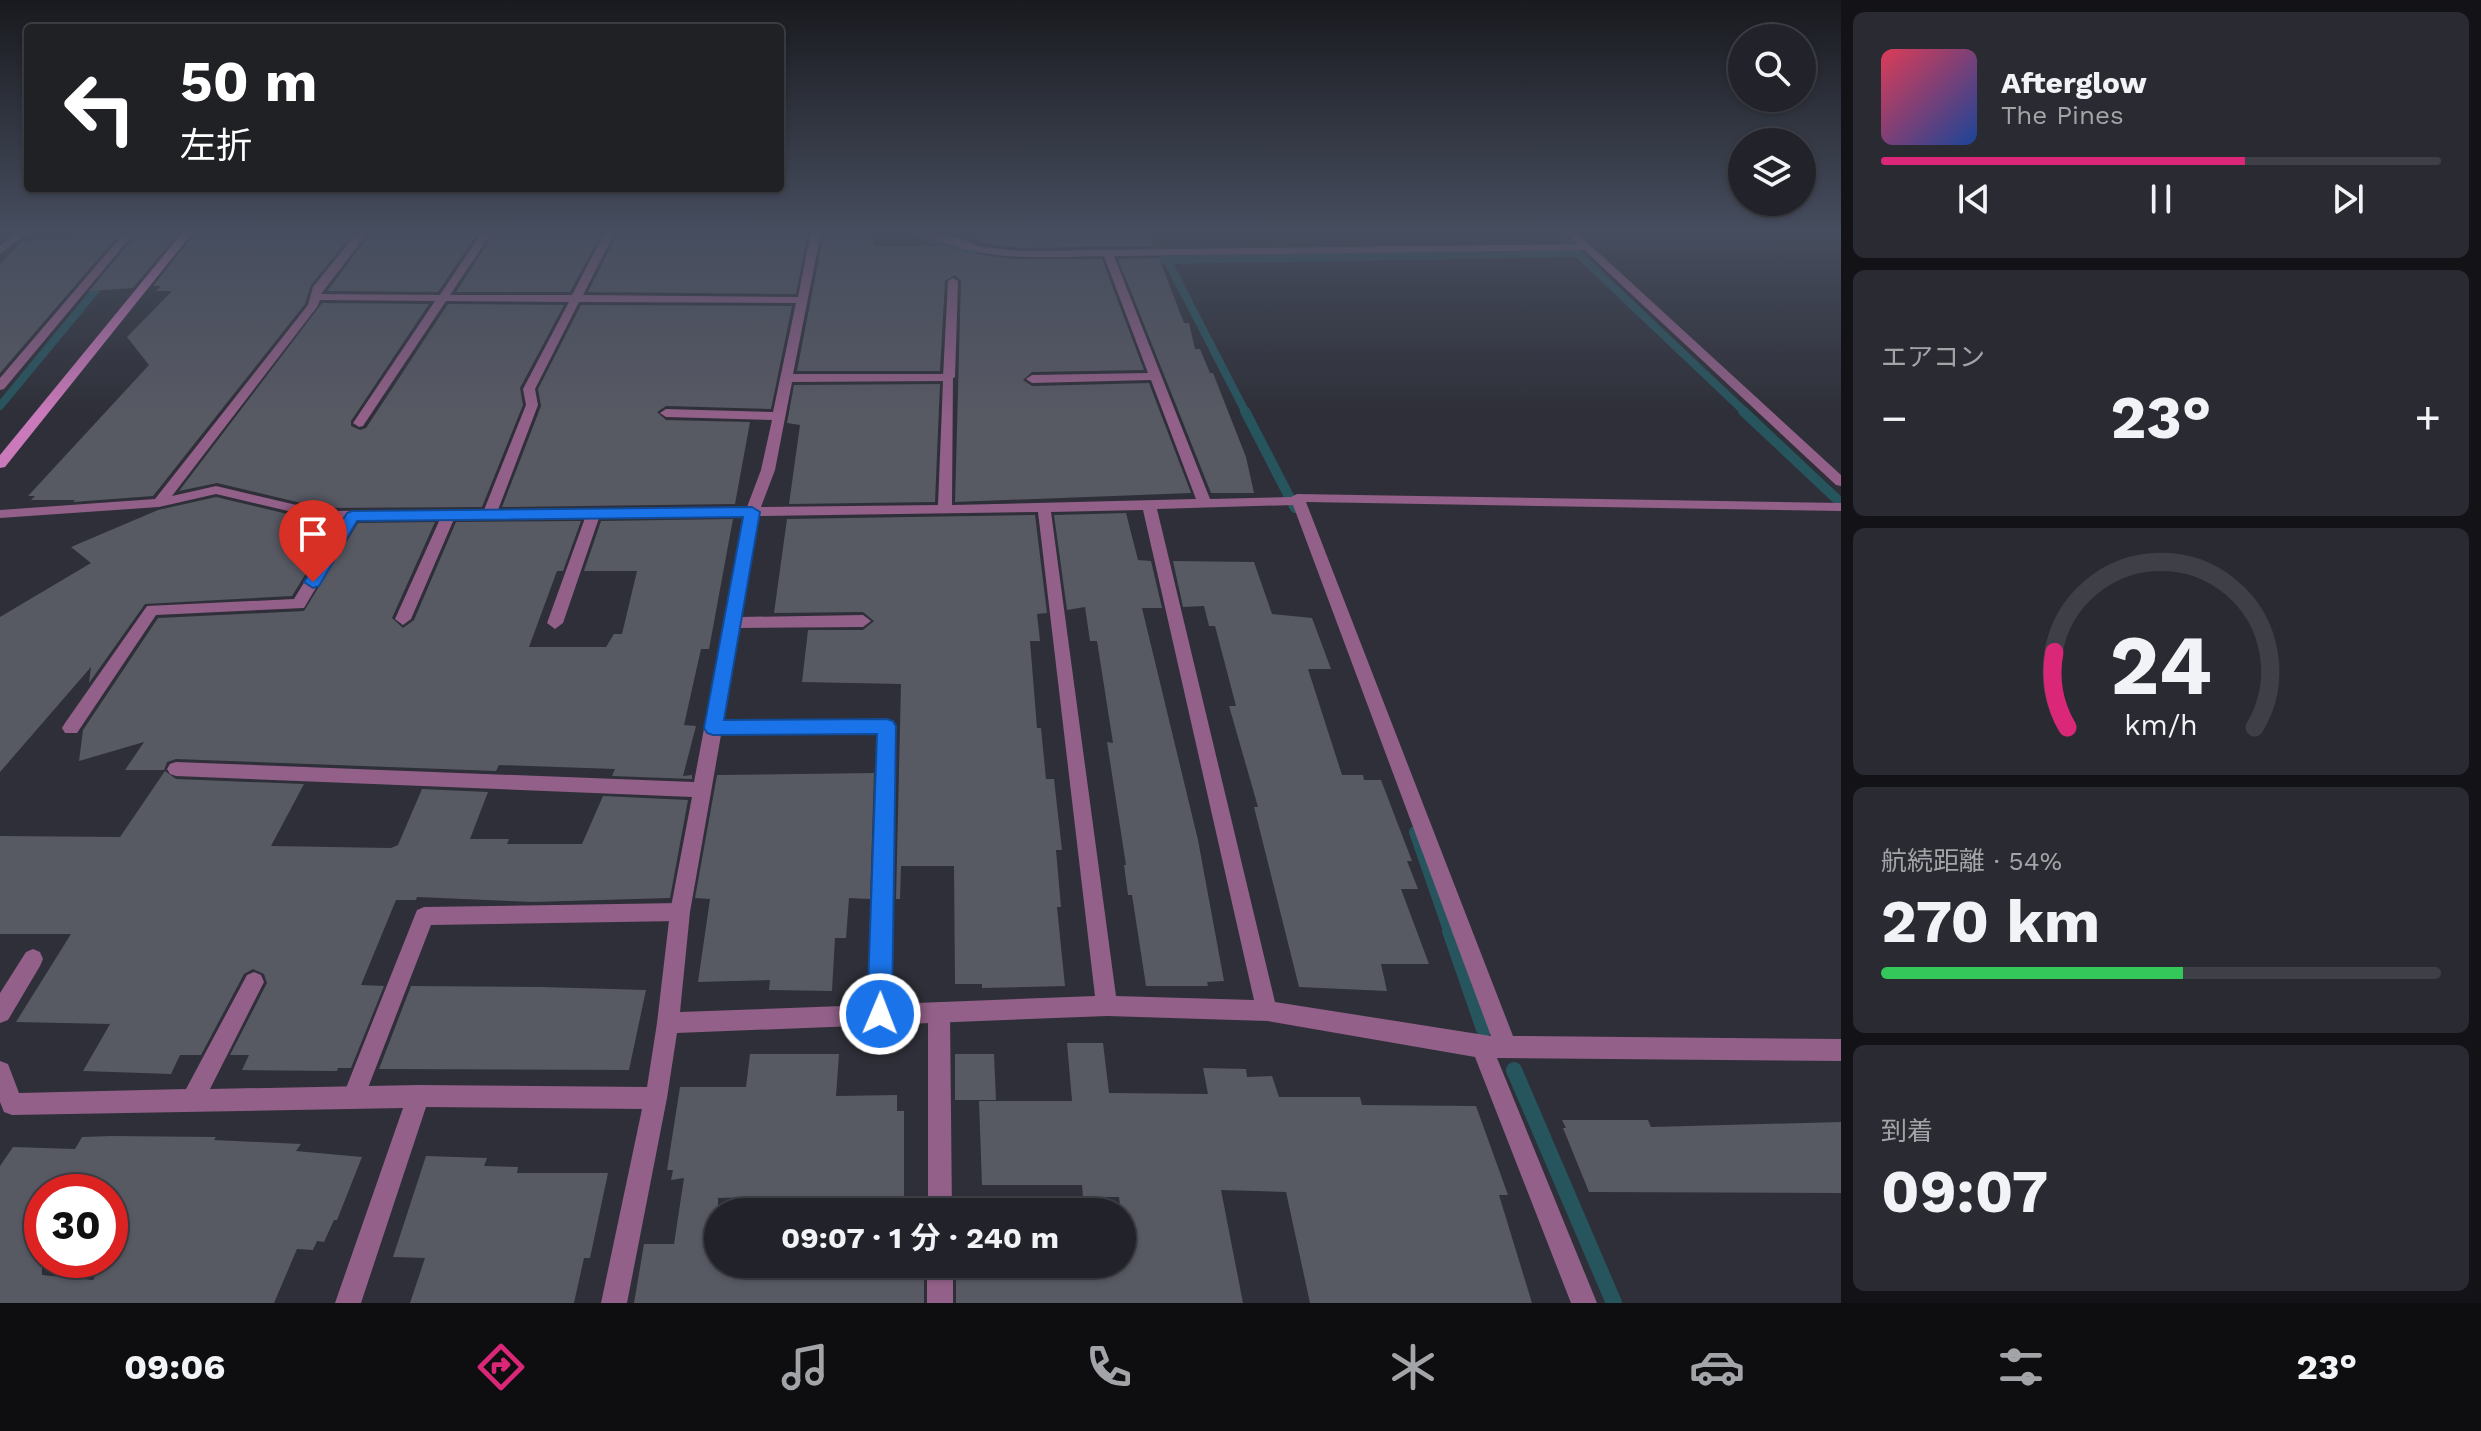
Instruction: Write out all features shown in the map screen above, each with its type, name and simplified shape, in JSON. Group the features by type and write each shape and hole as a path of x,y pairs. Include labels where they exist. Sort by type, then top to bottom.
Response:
{"main road":[{"path":"0,464 139,293"}],"street":[{"path":"0,386 79,293"},
{"path":"159,503 313,305 316,293"},
{"path":"359,423 446,293"},
{"path":"489,514 532,405 529,389 579,293"},
{"path":"614,1303 656,1098 680,912 752,512 768,470 804,293"},
{"path":"945,509 953,293"},
{"path":"1123,293 1205,505"},
{"path":"1628,293 1841,482"},
{"path":"315,297 803,300"},
{"path":"1032,379 1155,376"},
{"path":"787,378 949,377"},
{"path":"666,413 779,416"},
{"path":"0,514 159,503 216,490 322,515 352,516 1205,505 1293,501 1297,498 1840,507"},
{"path":"1293,501 1494,1047 1584,1303"},
{"path":"1149,506 1267,1011"},
{"path":"1044,508 1107,1006"},
{"path":"555,623 594,513"},
{"path":"403,619 449,515"},
{"path":"71,728 152,610 299,604 352,516"},
{"path":"732,623 863,621"},
{"path":"713,728 887,726 880,1014"},
{"path":"176,769 702,790"},
{"path":"353,1098 424,916 680,912"},
{"path":"0,1013 33,959"},
{"path":"192,1101 254,982"},
{"path":"668,1023 1107,1006 1267,1011 1494,1047 1841,1050"},
{"path":"939,1012 940,1198"},
{"path":"0,1072 12,1104 418,1096 656,1098"},
{"path":"348,1303 418,1096"},
{"path":"940,1278 940,1303"}],"building":[{"path":"0,293 69,293 0,373"},
{"path":"170,293 309,293 305,304 153,496 73,502 75,500 31,500 35,496 28,496 149,365 127,337"},
{"path":"672,293 796,293 796,294"},
{"path":"812,293 944,293 940,371 797,371"},
{"path":"961,293 1115,293 1144,370 1032,372 1023,380 1032,386 1149,383 1191,493 955,502"},
{"path":"1131,293 1172,293 1184,323 1189,323 1195,349 1200,349 1210,373 1213,373 1246,457 1254,493 1211,493"},
{"path":"322,303 429,304 351,421 351,426 360,430 366,428 448,304 564,305 520,388 523,405 482,507 322,508 217,483 179,491"},
{"path":"581,305 792,306 771,409 666,406 657,412 666,420 750,422 735,504 502,507 541,406 538,389"},
{"path":"940,384 935,502 789,504 800,425 787,423 794,385"},
{"path":"216,497 337,523 292,596 145,604 89,683 91,667 0,772 0,617 91,563 71,547 158,510"},
{"path":"1126,513 1138,560 1151,561 1162,608 1142,608 1198,840 1224,981 1207,982 1208,986 1146,986 1132,895 1128,895 1107,742 1113,743 1097,641 1090,641 1085,607 1067,610 1054,515"},
{"path":"1035,515 1047,613 1037,614 1040,641 1030,641 1037,728 1041,728 1046,779 1054,779 1062,850 1056,850 1061,907 1057,907 1065,986 982,988 982,984 955,984 954,866 901,866 900,899 896,899 901,684 802,682 808,630 863,630 874,621 863,612 774,613 787,519"},
{"path":"733,519 709,649 701,649 684,725 696,726 683,776 692,775 692,779 612,776 615,769 499,765 496,771 176,759 167,762 164,770 125,770 144,742 79,761 83,730 158,618 304,611 358,523 435,522 392,618 403,628 414,620 456,522 581,521 563,571 557,571 529,647 606,647 614,634 622,634 637,571 584,571 601,521"},
{"path":"1173,561 1254,562 1272,614 1312,618 1331,669 1308,669 1342,775 1363,775 1364,780 1381,780 1412,861 1407,861 1418,889 1401,889 1429,964 1381,964 1387,991 1299,987 1254,807 1258,807 1229,706 1236,706 1215,626 1209,626 1204,606 1183,607"},
{"path":"165,771 176,779 304,784 271,846 391,848 398,845 422,789 488,792 470,839 509,839 507,844 582,844 603,796 688,800 670,898 533,902 417,897 416,900 396,900 361,985 384,986 351,1068 338,1068 337,1071 242,1070 249,1055 230,1055 267,983 264,974 253,969 244,974 201,1055 180,1055 171,1074 83,1071 110,1024 16,1022 71,934 0,934 0,836 120,837"},
{"path":"874,773 870,899 849,898 846,938 835,938 832,991 769,990 770,980 698,982 710,899 695,898 717,775"},
{"path":"411,986 646,990 629,1070 379,1069"},
{"path":"1067,1043 1103,1043 1109,1093 1208,1094 1203,1068 1246,1069 1247,1077 1272,1076 1279,1097 1360,1097 1362,1105 1476,1106 1508,1195 1499,1195 1532,1303 1310,1303 1286,1192 1221,1190 1243,1303 956,1303 956,1278 1136,1278 1136,1198 1083,1197 1082,1185 982,1185 979,1101 1072,1101"},
{"path":"750,1054 839,1054 836,1096 897,1095 897,1111 904,1111 904,1198 704,1198 704,1278 924,1278 924,1303 634,1303 644,1244 674,1244 684,1178 671,1180 673,1170 667,1170 680,1087 746,1087"},
{"path":"955,1054 994,1054 996,1100 955,1100"},
{"path":"1562,1120 1648,1120 1651,1127 1841,1122 1841,1193 1589,1192"},
{"path":"82,1137 216,1137 214,1140 301,1144 296,1151 362,1157 337,1220 334,1220 324,1242 317,1241 313,1250 297,1249 274,1303 0,1303 0,1166 13,1147 75,1149"},
{"path":"426,1156 487,1158 484,1166 518,1167 517,1173 608,1173 590,1258 584,1258 574,1303 410,1303 425,1258 393,1257"}],"waterway":[{"path":"0,406 93,293"},
{"path":"1184,293 1246,413"},
{"path":"1619,293 1746,413"},
{"path":"1245,411 1295,508"},
{"path":"1743,411 1841,503"},
{"path":"1415,832 1450,933"},
{"path":"1450,931 1484,1029"},
{"path":"1514,1070 1614,1303"}],"route":[{"path":"313,582 352,516 752,512 713,728 887,726 880,1014"}]}
